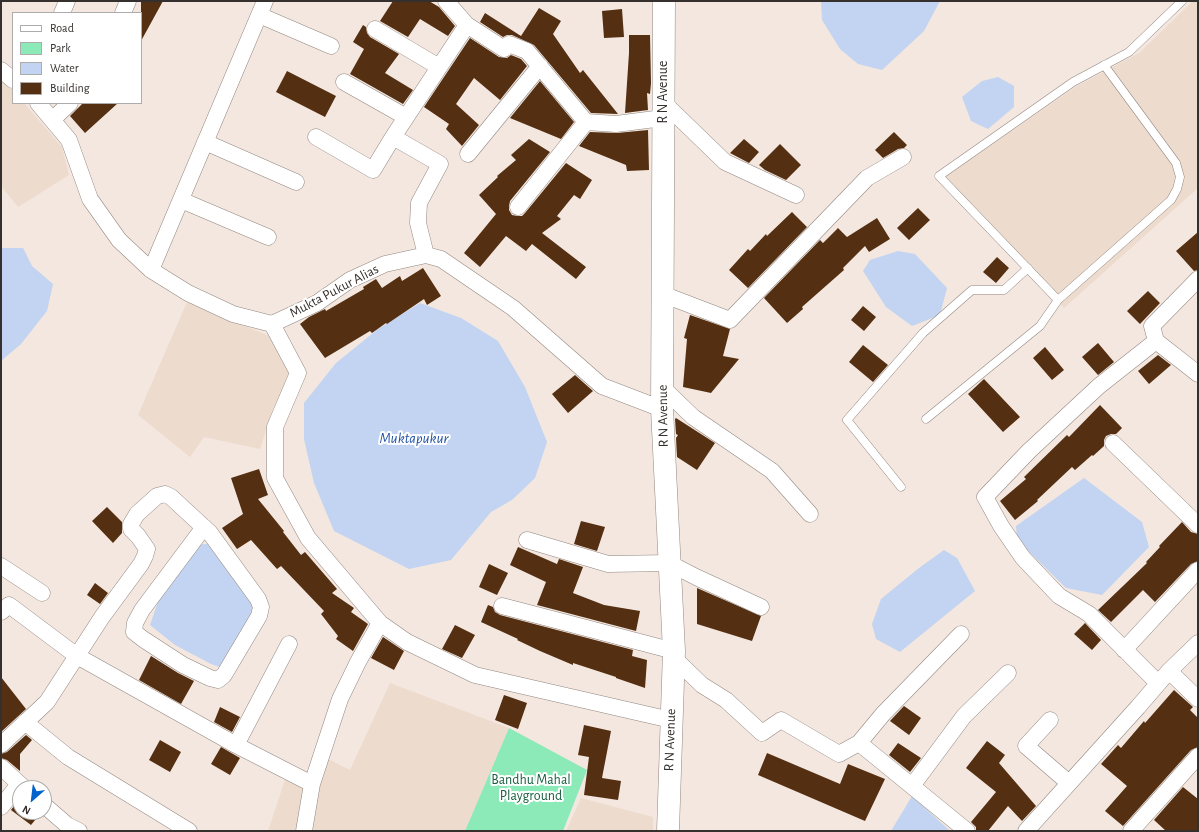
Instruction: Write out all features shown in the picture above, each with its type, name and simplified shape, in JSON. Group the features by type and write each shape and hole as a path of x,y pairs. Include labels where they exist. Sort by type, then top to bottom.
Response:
{"main road":[{"name":"R N Avenue","path":"664,1 662,408 674,654 668,831"}],"street":[{"path":"62,12 67,1"},
{"path":"123,12 128,1"},
{"path":"446,1 467,25 504,49 509,44 527,51 586,122 616,124 663,110 725,162 796,195"},
{"path":"151,270 262,8 331,46"},
{"path":"316,137 373,170 467,25"},
{"path":"375,29 439,67"},
{"path":"468,154 540,66"},
{"path":"1,70 12,79"},
{"path":"344,82 406,117"},
{"name":"Mukta Pukur Alias","path":"39,104 68,140 90,199 118,240 151,270 188,293 233,314 272,324 317,303 350,280 385,264 426,255 442,258 513,308 602,386 662,408"},
{"path":"52,120 69,104"},
{"path":"518,207 586,122"},
{"path":"393,137 440,164 419,202 418,223 426,255"},
{"path":"205,142 296,182"},
{"path":"662,294 730,320 867,178 903,157"},
{"path":"181,200 268,237"},
{"path":"1198,279 1152,326 1156,341 1198,374"},
{"path":"272,324 298,373 275,427 275,478 308,538 380,623 407,642 476,675 671,720"},
{"path":"1156,341 1099,386 1029,451 985,498 1001,526 1023,558 1059,596 1089,614 1158,683"},
{"path":"662,387 693,417 772,471 810,514"},
{"path":"1112,443 1198,525"},
{"path":"1,745 48,702 102,617 145,556 147,549 131,529 131,524 137,514 157,496 165,494 171,497 204,527 210,533 258,599 260,607 259,616 224,675 218,680 183,666 134,632 134,623 142,610 204,527"},
{"path":"527,540 608,564 669,563 761,607"},
{"path":"1,566 42,593"},
{"path":"1124,650 1198,570"},
{"path":"1,612 9,605 77,656 236,745 312,784"},
{"path":"502,606 674,654 702,685 726,700 762,733 781,720 839,754 859,743 882,714 961,634"},
{"path":"304,831 312,784 340,699 358,662 380,623"},
{"path":"1026,831 1138,707 1169,670 1198,643"},
{"path":"236,745 289,644"},
{"path":"1169,670 1198,699"},
{"path":"912,786 964,716 1008,673"},
{"path":"1050,720 1026,746 1069,783"},
{"path":"25,722 68,757 189,831"},
{"path":"859,743 967,831"},
{"path":"1131,831 1198,756"},
{"path":"1,768 14,780"},
{"path":"1,807 12,795"},
{"path":"52,812 68,825 79,831"}],"lane":[{"path":"1058,300 939,176 1073,82 1129,52 1182,1"},
{"path":"926,419 1040,326 1058,300 1171,200 1177,189 1180,177 1176,163 1104,65"},
{"path":"901,487 847,420 923,333 972,290 1004,290 1028,268"}],"shaded area":[{"path":"1193,1 1198,1 1198,188 1064,308 945,177 1077,86 1139,53"},
{"path":"1,79 12,89 12,104 25,104 62,147 69,175 18,207 1,186"},
{"path":"187,302 274,338 292,373 273,408 260,449 204,437 190,457 138,415"},
{"path":"390,683 509,728 465,831 268,831 287,774 315,789 328,759 350,770"},
{"path":"581,798 653,817 653,831 566,831"}],"green space":[{"name":"Bandhu Mahal Playground","path":"509,728 587,770 563,831 465,831"}],"water":[{"path":"821,1 940,1 924,31 882,70 858,64 840,49 822,20"},
{"path":"998,77 1014,86 1014,107 988,129 971,121 962,97 982,81"},
{"path":"1,248 23,248 32,266 53,284 47,311 21,344 1,361"},
{"path":"898,251 915,254 947,288 940,315 912,326 886,307 863,271 870,260"},
{"name":"Muktapukur","path":"420,303 461,318 498,341 525,387 547,442 535,478 512,500 491,512 451,560 409,569 334,531 314,483 304,439 304,403 336,363 378,329"},
{"path":"1084,478 1142,522 1149,547 1102,595 1066,588 1017,540 1016,526"},
{"path":"216,543 263,617 231,671 211,664 175,645 150,625 160,596 195,545"},
{"path":"944,550 957,558 975,591 900,652 876,639 872,624 881,599"},
{"path":"912,796 950,831 891,831"}],"building":[{"path":"141,1 163,1 142,39 142,12"},
{"path":"393,1 429,1 439,7 455,26 448,36 420,19 408,37 380,21"},
{"path":"539,8 561,21 553,34 580,73 583,70 618,114 591,113 534,45 512,35 503,37 480,22 485,13 521,36"},
{"path":"622,9 624,37 604,38 602,11"},
{"path":"363,25 366,27 367,33 370,37 399,54 385,73 413,90 403,104 350,74 364,49 353,42"},
{"path":"629,35 650,35 651,83 650,94 647,93 648,110 625,113 629,53"},
{"path":"470,38 499,57 507,58 511,55 521,59 527,66 500,100 474,78 456,104 479,125 462,146 446,129 449,124 424,107"},
{"path":"287,71 336,96 325,117 276,92"},
{"path":"540,81 574,122 561,139 510,118"},
{"path":"82,104 117,104 85,133 70,116"},
{"path":"648,130 649,170 627,171 626,165 579,146 590,132 617,133"},
{"path":"894,132 907,145 904,148 898,149 883,158 875,150"},
{"path":"529,139 550,152 510,201 509,210 512,215 522,216 566,163 592,180 580,199 574,195 557,216 561,219 542,233 586,267 576,279 532,244 526,251 506,236 480,267 464,253 496,214 479,195 498,177 497,176 516,160 511,155"},
{"path":"744,139 759,152 749,163 730,153"},
{"path":"780,144 801,165 786,180 765,170 759,165"},
{"path":"918,208 930,220 909,240 897,228"},
{"path":"792,212 807,227 748,288 729,270 748,249 750,251 766,234 767,236"},
{"path":"877,218 890,239 869,252 865,246 843,268 844,270 802,307 803,309 787,323 764,298 820,240 823,243 838,228 847,237"},
{"path":"1198,232 1198,270 1194,271 1176,251"},
{"path":"997,257 1009,268 996,283 983,272"},
{"path":"423,268 441,296 427,305 424,299 372,333 370,331 325,358 300,324 309,317 325,309 326,311 364,289 363,287 376,279 382,288 400,276 402,281"},
{"path":"1148,291 1160,303 1140,324 1127,311"},
{"path":"863,306 876,317 864,331 851,320"},
{"path":"690,315 730,329 723,356 739,359 711,393 683,387 687,339 684,338"},
{"path":"1098,343 1114,362 1098,375 1082,357"},
{"path":"863,345 888,365 873,382 849,362"},
{"path":"1045,347 1064,370 1052,380 1033,358"},
{"path":"1158,355 1171,365 1149,384 1138,371"},
{"path":"575,375 593,391 568,413 552,394"},
{"path":"984,379 1020,417 1003,432 968,394"},
{"path":"1100,405 1122,428 1116,434 1106,436 1104,446 1075,470 1072,467 1037,500 1038,501 1015,520 1000,501 1026,479 1024,477 1067,435 1069,437"},
{"path":"676,418 715,443 697,470 677,457 676,438 678,435 676,434"},
{"path":"259,469 268,495 258,499 301,555 305,552 337,589 332,593 354,608 351,612 368,624 353,651 336,639 338,636 321,614 324,611 281,566 277,569 251,540 237,549 222,528 243,514 231,478"},
{"path":"107,507 122,522 122,533 113,543 92,521"},
{"path":"581,521 605,527 597,551 574,544"},
{"path":"1182,522 1191,532 1198,534 1198,561 1191,564 1155,602 1143,590 1111,622 1098,610 1147,563 1146,562 1160,547 1159,546"},
{"path":"518,547 557,564 559,559 583,567 573,593 604,605 640,611 636,631 537,605 546,582 510,565"},
{"path":"489,564 508,573 497,595 479,587"},
{"path":"95,583 108,593 100,604 87,595"},
{"path":"697,588 761,616 752,641 697,624"},
{"path":"488,605 493,607 495,612 500,615 633,650 632,656 647,660 645,688 573,663 573,665 540,651 481,622"},
{"path":"1085,623 1101,640 1092,650 1074,634"},
{"path":"455,625 475,635 462,658 442,649"},
{"path":"383,637 404,651 394,670 371,658"},
{"path":"151,656 194,681 181,704 139,680"},
{"path":"1,677 26,709 1,732"},
{"path":"1174,690 1193,707 1190,710 1198,718 1198,747 1191,750 1123,826 1105,811 1127,786 1101,764 1118,745 1121,748 1144,721 1145,723"},
{"path":"504,695 527,703 518,729 495,720"},
{"path":"904,706 921,718 909,735 890,721"},
{"path":"220,707 240,717 232,732 214,722"},
{"path":"584,725 611,731 602,778 621,781 618,800 584,795 589,757 578,755"},
{"path":"26,735 32,740 20,754 20,771 7,760 1,758 1,754 7,752"},
{"path":"160,740 181,752 170,772 149,760"},
{"path":"987,741 1005,755 999,763 1036,806 1022,821 1008,806 988,831 976,831 976,827 971,822 996,792 966,768"},
{"path":"898,743 921,758 910,772 889,755"},
{"path":"221,747 240,758 230,775 211,764"},
{"path":"767,753 840,784 848,764 885,779 865,821 758,775"},
{"path":"1183,787 1198,799 1198,831 1166,831 1154,820"},
{"path":"24,820 35,820 31,825"}]}
